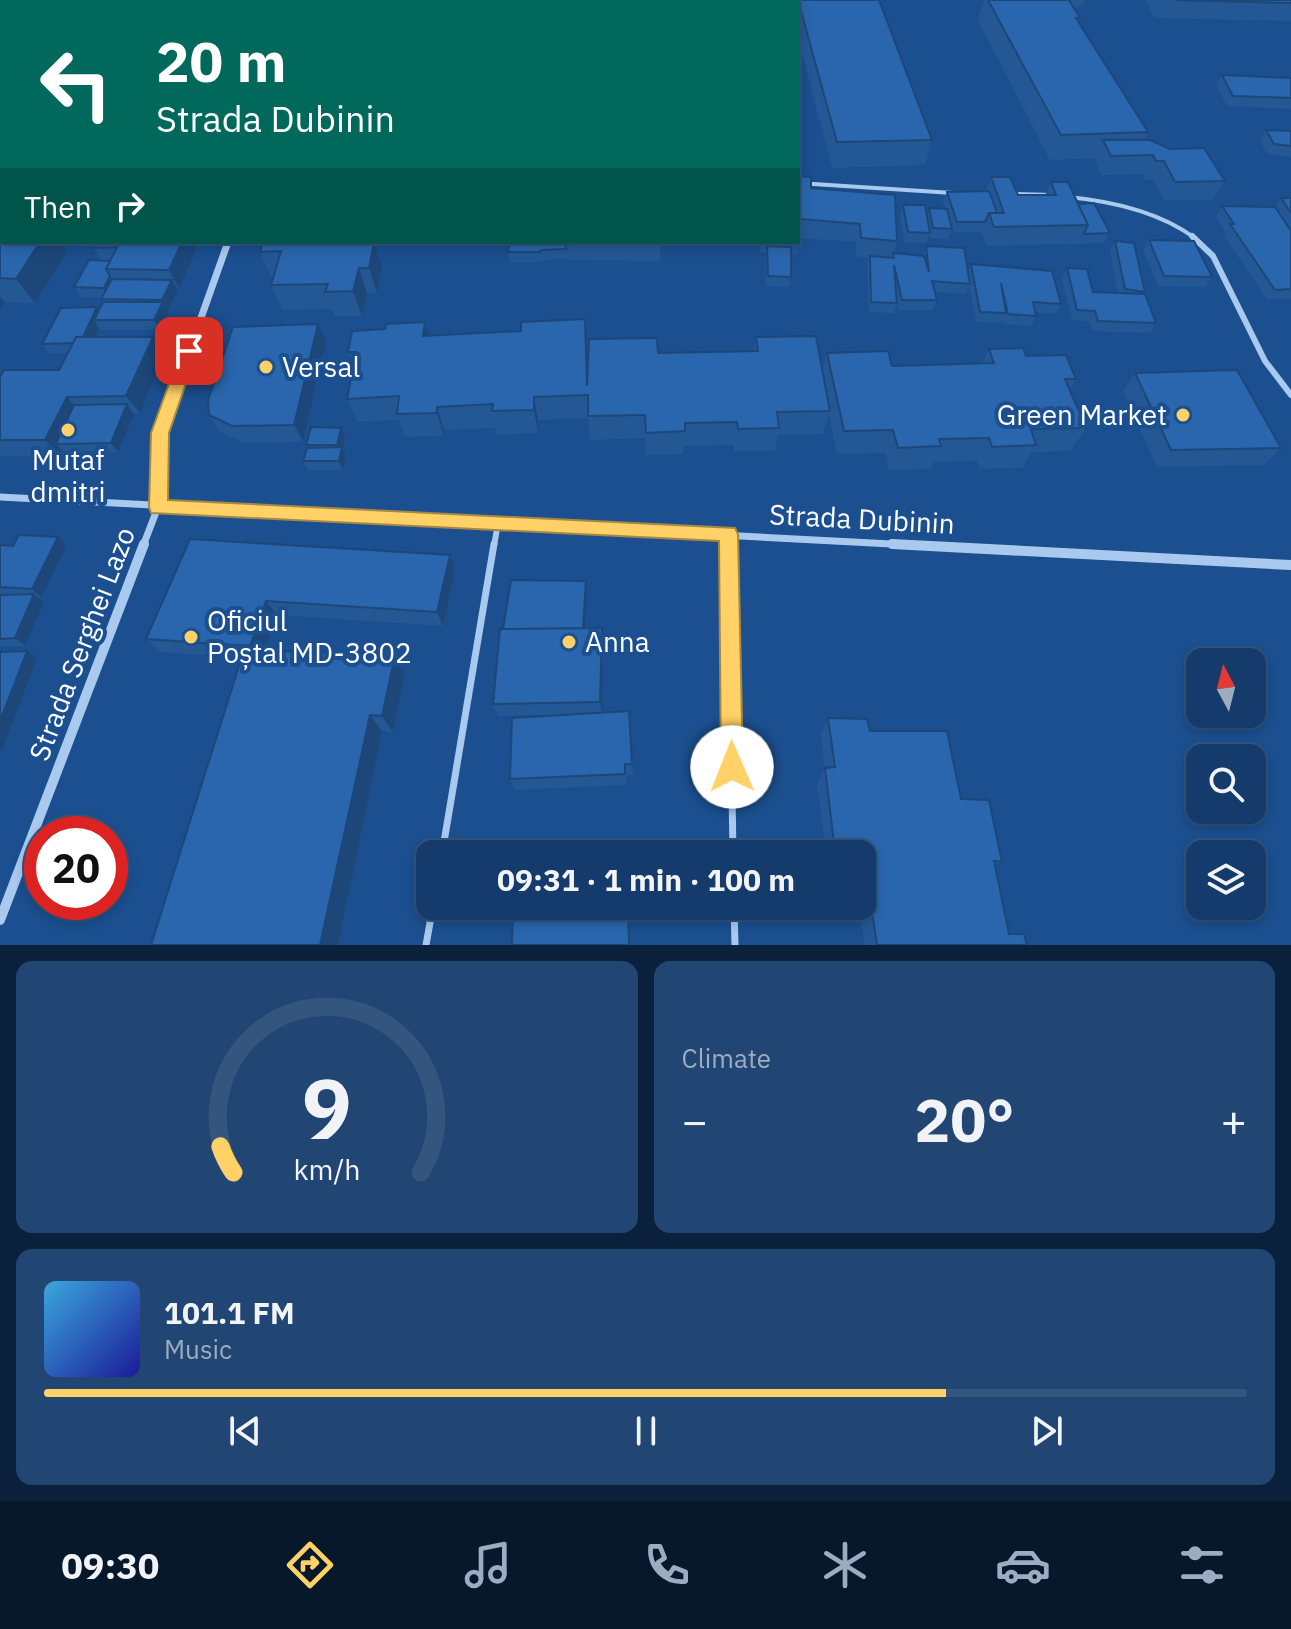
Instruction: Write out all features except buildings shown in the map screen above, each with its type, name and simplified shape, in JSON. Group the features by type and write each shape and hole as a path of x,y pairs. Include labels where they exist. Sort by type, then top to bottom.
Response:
{"street":[{"name":"Strada Serghei Lazo","path":"0,920 158,507 160,433 227,244"},
{"name":"Strada Dubinin","path":"0,497 1291,565"}],"lane":[{"path":"800,183 902,192 960,193"},
{"path":"1003,193 1086,198 1135,211 1182,229 1212,253 1266,362 1291,395"},
{"path":"444,840 498,523"},
{"path":"728,534 733,840"},
{"path":"426,945 430,920"},
{"path":"734,920 735,945"}],"place":[{"name":"Versal","path":"266,367"},
{"name":"Green Market","path":"1183,415"},
{"name":"Mutaf dmitri","path":"68,430"},
{"name":"Oficiul Poștal MD-3802","path":"191,637"},
{"name":"Anna","path":"569,642"}],"route":[{"path":"189,351 160,433 158,507 728,534 732,767"}]}
